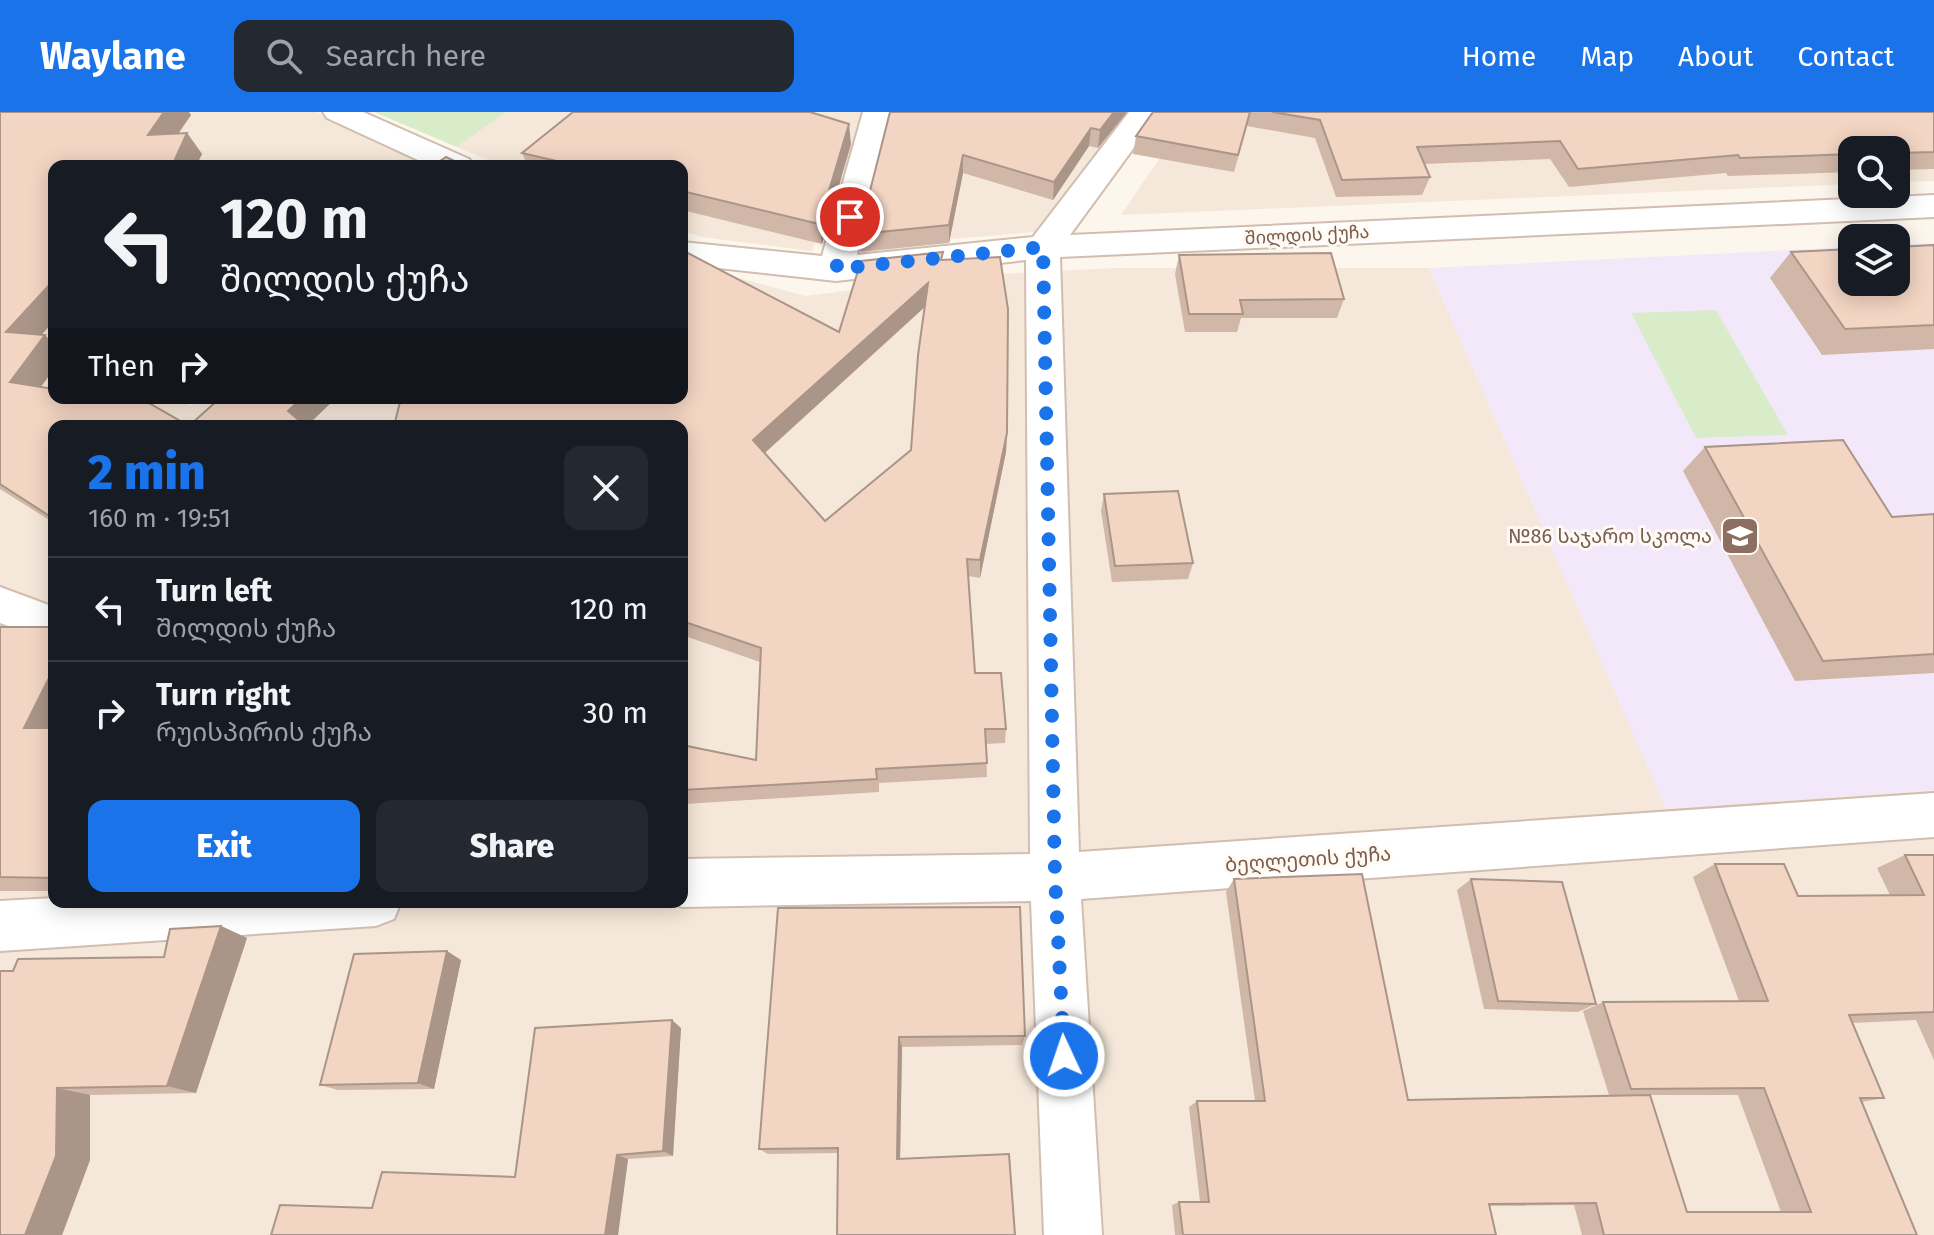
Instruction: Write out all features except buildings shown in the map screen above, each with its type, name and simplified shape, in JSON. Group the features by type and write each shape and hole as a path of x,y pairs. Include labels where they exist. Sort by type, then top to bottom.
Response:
{"street":[{"path":"338,112 445,160"},
{"path":"836,269 878,112"},
{"path":"1073,1235 1055,877 1043,247 1145,112"},
{"name":"შილდის ქუჩა","path":"688,254 836,269 1043,247 1934,206"},
{"path":"0,605 48,623"},
{"name":"ბეღლეთის ქუჩა","path":"688,883 1055,877 1934,815"},
{"path":"688,863 732,880"},
{"path":"0,926 282,908"}],"shaded area":[{"path":"0,112 317,112 423,160 48,160 48,404 688,404 688,265 806,296 957,276 1114,268 1429,268 1666,808 1934,790 1934,1235 0,1235"},
{"path":"506,112 868,112 812,251 688,233 688,160 488,160 457,147"},
{"path":"976,112 1127,112 1035,232 855,247"},
{"path":"1191,112 1934,112 1934,181 1910,182 1910,136 1838,136 1838,185 1121,215"},
{"name":"№86 საჯარო სკოლა","path":"1934,243 1934,790 1666,809 1429,268 1838,248 1838,296 1910,296 1910,244"}],"green space":[{"path":"374,112 506,112 457,147"},
{"path":"1716,310 1788,435 1696,438 1631,313"}],"place":[{"name":"№86 საჯარო სკოლა","path":"1740,536"}],"route":[{"path":"850,217 836,269 1043,247 1055,877 1064,1056"}]}
